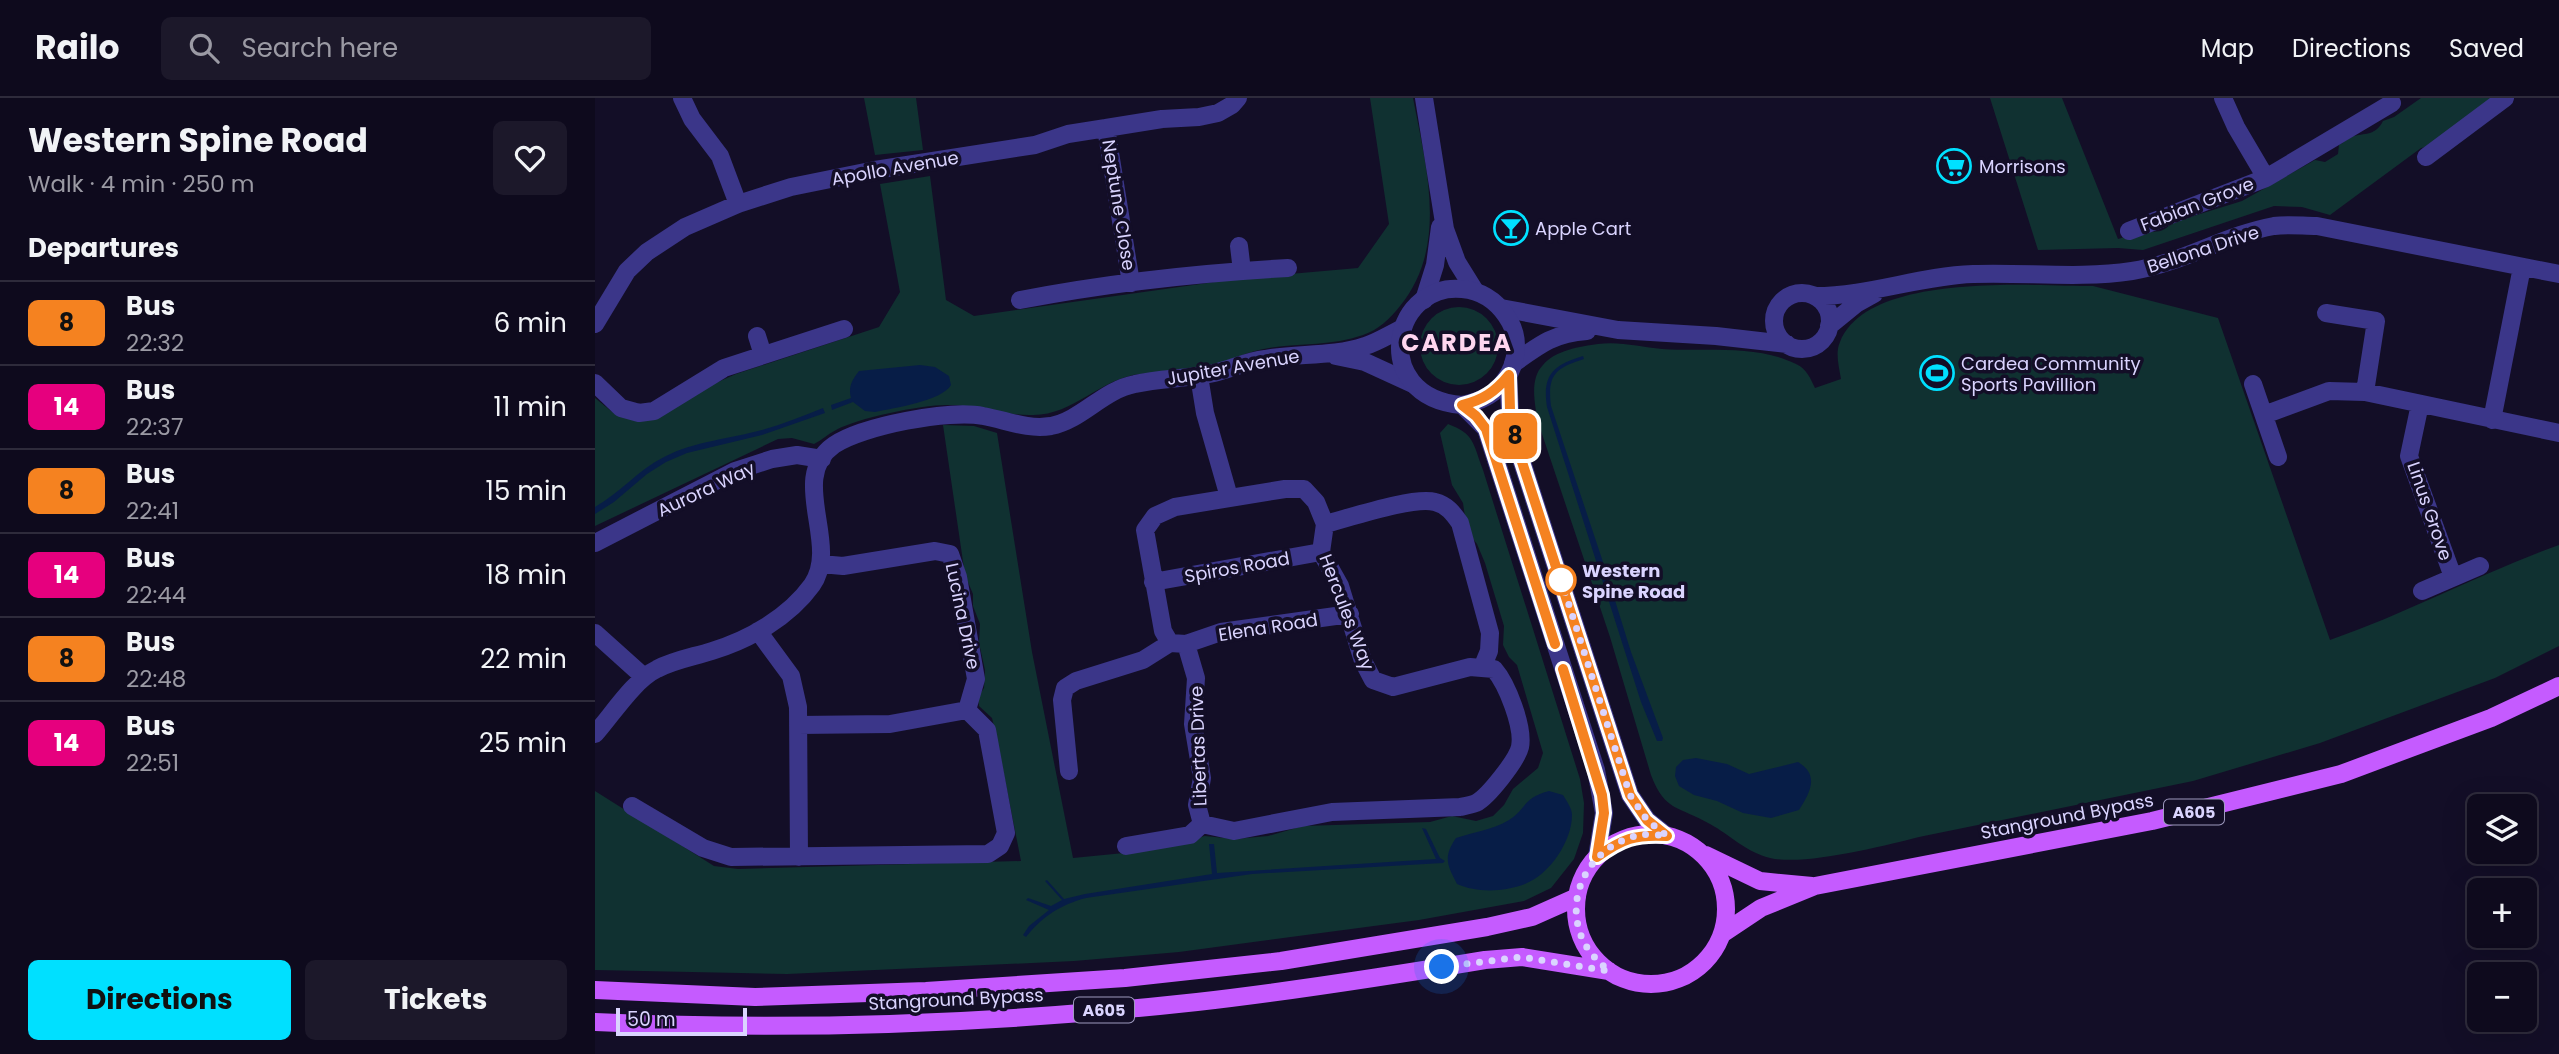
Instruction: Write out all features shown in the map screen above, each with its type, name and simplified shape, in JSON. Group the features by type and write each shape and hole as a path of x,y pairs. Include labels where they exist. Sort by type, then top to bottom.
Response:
{"main road":[{"name":"Stanground Bypass","path":"1722,934 1761,908 1815,886 2153,821 2341,774 2466,727 2559,686"},
{"path":"1641,835 1667,836 1679,839 1701,853 1716,870 1724,890 1727,912 1715,949 1691,973 1658,984 1641,984 1609,971 1593,957 1582,939 1576,918 1577,897 1581,882 1597,857 1617,842 1641,835"},
{"name":"Stanground Bypass","path":"1701,853 1760,881 1815,886"},
{"name":"Stanground Bypass","path":"595,990 755,997 926,991 1125,978 1281,961 1487,927 1532,917 1577,897"},
{"name":"Stanground Bypass","path":"595,1022 839,1026 1022,1018 1198,1002 1521,957 1609,971"}],"street":[{"path":"682,98 692,118 720,156 738,204"},
{"name":"Apollo Avenue","path":"595,324 627,271 647,251 685,227 738,204 791,187 835,177 1035,145 1068,134 1162,119 1209,115 1231,105 1238,98"},
{"path":"1424,98 1440,206 1451,250 1475,291"},
{"name":"Fabian Grove","path":"2223,98 2236,127 2266,178"},
{"path":"2426,157 2505,98"},
{"name":"Fabian Grove","path":"2129,231 2266,178 2392,103"},
{"name":"Neptune Close","path":"1106,128 1131,283"},
{"path":"1423,300 1438,248 1440,206"},
{"name":"Bellona Drive","path":"1716,336 1744,333 1762,324 1776,312 1787,297 1806,293 1815,296 1837,296 1973,274 2086,274 2132,271 2174,261 2241,234 2277,226 2317,226 2559,274"},
{"path":"1239,246 1242,271"},
{"path":"2492,420 2522,267"},
{"name":"Neptune Close","path":"1020,300 1054,286 1131,283 1288,268"},
{"name":"Bellona Drive","path":"1511,370 1545,340 1569,332 1618,330 1716,336 1787,344 1804,349 1813,346 1826,335 1829,326 1856,304 1887,288"},
{"path":"1511,370 1497,390 1481,400 1462,405 1444,404 1427,396 1413,384 1405,372 1399,342 1403,328 1411,312 1423,300 1443,291 1464,289 1489,298 1501,308 1512,326 1516,345 1511,370 1510,410 1521,459 1630,795 1647,820 1667,836"},
{"path":"1815,296 1827,309 1829,326"},
{"name":"Bellona Drive","path":"1501,308 1618,330"},
{"path":"1776,312 1775,330 1787,344"},
{"path":"2326,313 2376,321 2365,392"},
{"name":"Jupiter Avenue","path":"822,458 833,446 854,436 926,417 955,413 982,415 1034,428 1051,426 1069,420 1122,387 1199,376 1261,359 1322,354 1368,346 1403,328"},
{"path":"595,383 621,408 639,413 654,411 724,368 844,329"},
{"path":"757,336 763,355"},
{"name":"Jupiter Avenue","path":"1322,354 1365,362 1413,384"},
{"path":"1126,846 1190,835 1202,824 1234,831 1332,812 1460,807 1474,804 1486,795 1520,750 1521,734 1504,680 1494,669 1482,668 1489,651 1490,633 1460,523 1449,508 1433,501 1413,502 1325,524 1316,502 1304,489 1229,497 1205,413 1199,376"},
{"path":"2253,384 2279,457"},
{"path":"2265,415 2329,391 2365,392 2559,433"},
{"name":"Linus Grove","path":"2420,404 2409,456 2453,577"},
{"path":"1462,405 1476,416 1486,429 1596,770 1604,813 1597,857"},
{"name":"Aurora Way","path":"595,543 735,471 797,455 822,458"},
{"path":"595,734 644,677 668,664 733,644 758,632 785,613 814,583 821,564 822,544 814,488 816,472 822,458"},
{"name":"Libertas Drive","path":"1202,824 1197,805 1202,778 1193,724 1196,678 1178,643 1163,631 1145,530 1155,516 1175,507 1229,497"},
{"name":"Hercules Way","path":"1325,524 1321,552 1339,586 1363,662 1373,680 1393,687 1470,667 1482,668"},
{"name":"Lucina Drive","path":"821,564 843,566 935,551 950,554 957,577 976,679 967,710"},
{"name":"Spiros Road","path":"1153,582 1321,552"},
{"name":"Linus Grove","path":"2423,591 2480,566"},
{"name":"Elena Road","path":"1069,771 1062,700 1065,688 1076,681 1143,660 1178,643 1221,632 1350,614"},
{"path":"758,632 790,676 798,707 799,857"},
{"path":"595,633 644,677"},
{"path":"632,806 703,848 731,857 988,854 1000,846 1006,833 986,730 967,710 890,724 798,725"}],"green space":[{"path":"864,98 916,98 923,150 875,155"},
{"path":"1370,98 1413,98 1428,178 1430,205 1425,258 1415,283 1396,311 1374,330 1340,341 1261,349 1200,368 1126,377 1062,409 1048,413 1023,415 959,405 938,405 891,413 846,425 814,444 792,438 778,439 595,526 595,398 616,415 693,393 736,374 879,327 900,292 880,184 930,176 946,300 974,316 1243,278 1358,268 1389,224"},
{"path":"1990,98 2062,98 2118,239 2137,233 2161,231 2171,223 2242,201 2315,160 2325,162 2338,154 2339,145 2352,137 2374,131 2383,121 2394,117 2421,98 2493,98 2433,146 2421,148 2330,215 2302,207 2274,206 2143,250 2038,250"},
{"path":"1993,285 2093,286 2218,318 2330,640 2559,545 2559,646 2495,678 2320,743 2193,781 1844,854 1785,860 1770,858 1753,852 1710,824 1674,807 1662,796 1651,775 1610,637 1538,422 1534,385 1543,365 1568,350 1606,343 1662,349 1747,351 1781,358 1800,366 1806,371 1815,388 1841,379 1838,355 1840,342 1856,319 1882,304 1916,294 1953,288"},
{"path":"1459,307 1474,310 1486,319 1495,331 1498,346 1495,361 1486,373 1474,382 1459,385 1444,382 1432,373 1423,361 1420,346 1423,331 1432,319 1444,310"},
{"path":"1448,424 1468,436 1477,453 1580,779 1584,803 1583,833 1574,859 1551,888 1524,901 1419,920 1179,952 1074,961 787,974 595,970 595,791 714,866 738,869 1021,861 992,718 979,706 978,697 984,688 985,670 979,643 980,624 965,575 943,425 974,426 997,433 1032,652 1073,858 1124,853 1205,836 1235,839 1268,836 1303,826 1430,822 1452,816 1476,821 1493,816 1504,805 1513,789 1538,768 1543,753 1517,665 1503,645 1504,626 1485,563 1477,544 1467,531 1463,503 1452,485 1440,433"}],"water":[{"path":"1583,356 1584,359 1560,369 1555,374 1551,386 1551,406 1662,741 1657,741 1641,702 1547,407 1546,387 1552,373 1564,363"},
{"path":"920,365 935,367 949,376 951,385 946,391 928,400 875,412 865,411 853,402 832,410 831,405 851,398 851,384 859,371"},
{"path":"823,408 825,413 762,435 687,453 666,462 595,514 595,507 664,457 700,444 770,428"},
{"path":"1696,758 1727,764 1749,774 1798,762 1809,773 1811,784 1799,810 1771,818 1743,813 1717,801 1694,795 1679,786 1675,776 1676,767 1683,760"},
{"path":"1549,791 1563,795 1572,815 1564,846 1551,865 1534,879 1508,889 1482,890 1457,884 1448,861 1449,851 1456,838 1503,823 1515,816 1529,800"},
{"path":"1422,828 1426,829 1440,858 1445,861 1443,863 1252,874 1086,898 1053,912 1026,937 1023,935 1029,926 1049,910 1026,900 1028,898 1051,906 1062,900 1045,881 1047,880 1064,899 1212,874 1209,844 1214,844 1217,873 1436,859"}],"bus line":[{"name":"8","path":"1555,644 1486,429 1476,416 1462,405 1481,400 1497,390 1509,375 1510,410 1521,459 1630,795 1647,820 1667,836 1641,835 1617,842 1597,857 1604,813 1602,795 1563,669"}],"place":[{"name":"Morrisons","path":"1954,166"},
{"name":"Apple Cart","path":"1511,228"},
{"name":"Cardea Community Sports Pavillion","path":"1937,373"},
{"name":"Western Spine Road","path":"1561,580"}],"district":[{"name":"CARDEA","path":"1457,342"}],"route":[{"path":"1442,967 1521,957 1609,971 1593,957 1582,939 1576,918 1581,882 1597,857 1617,842 1641,835 1667,836 1647,820 1630,795 1561,580"}]}
